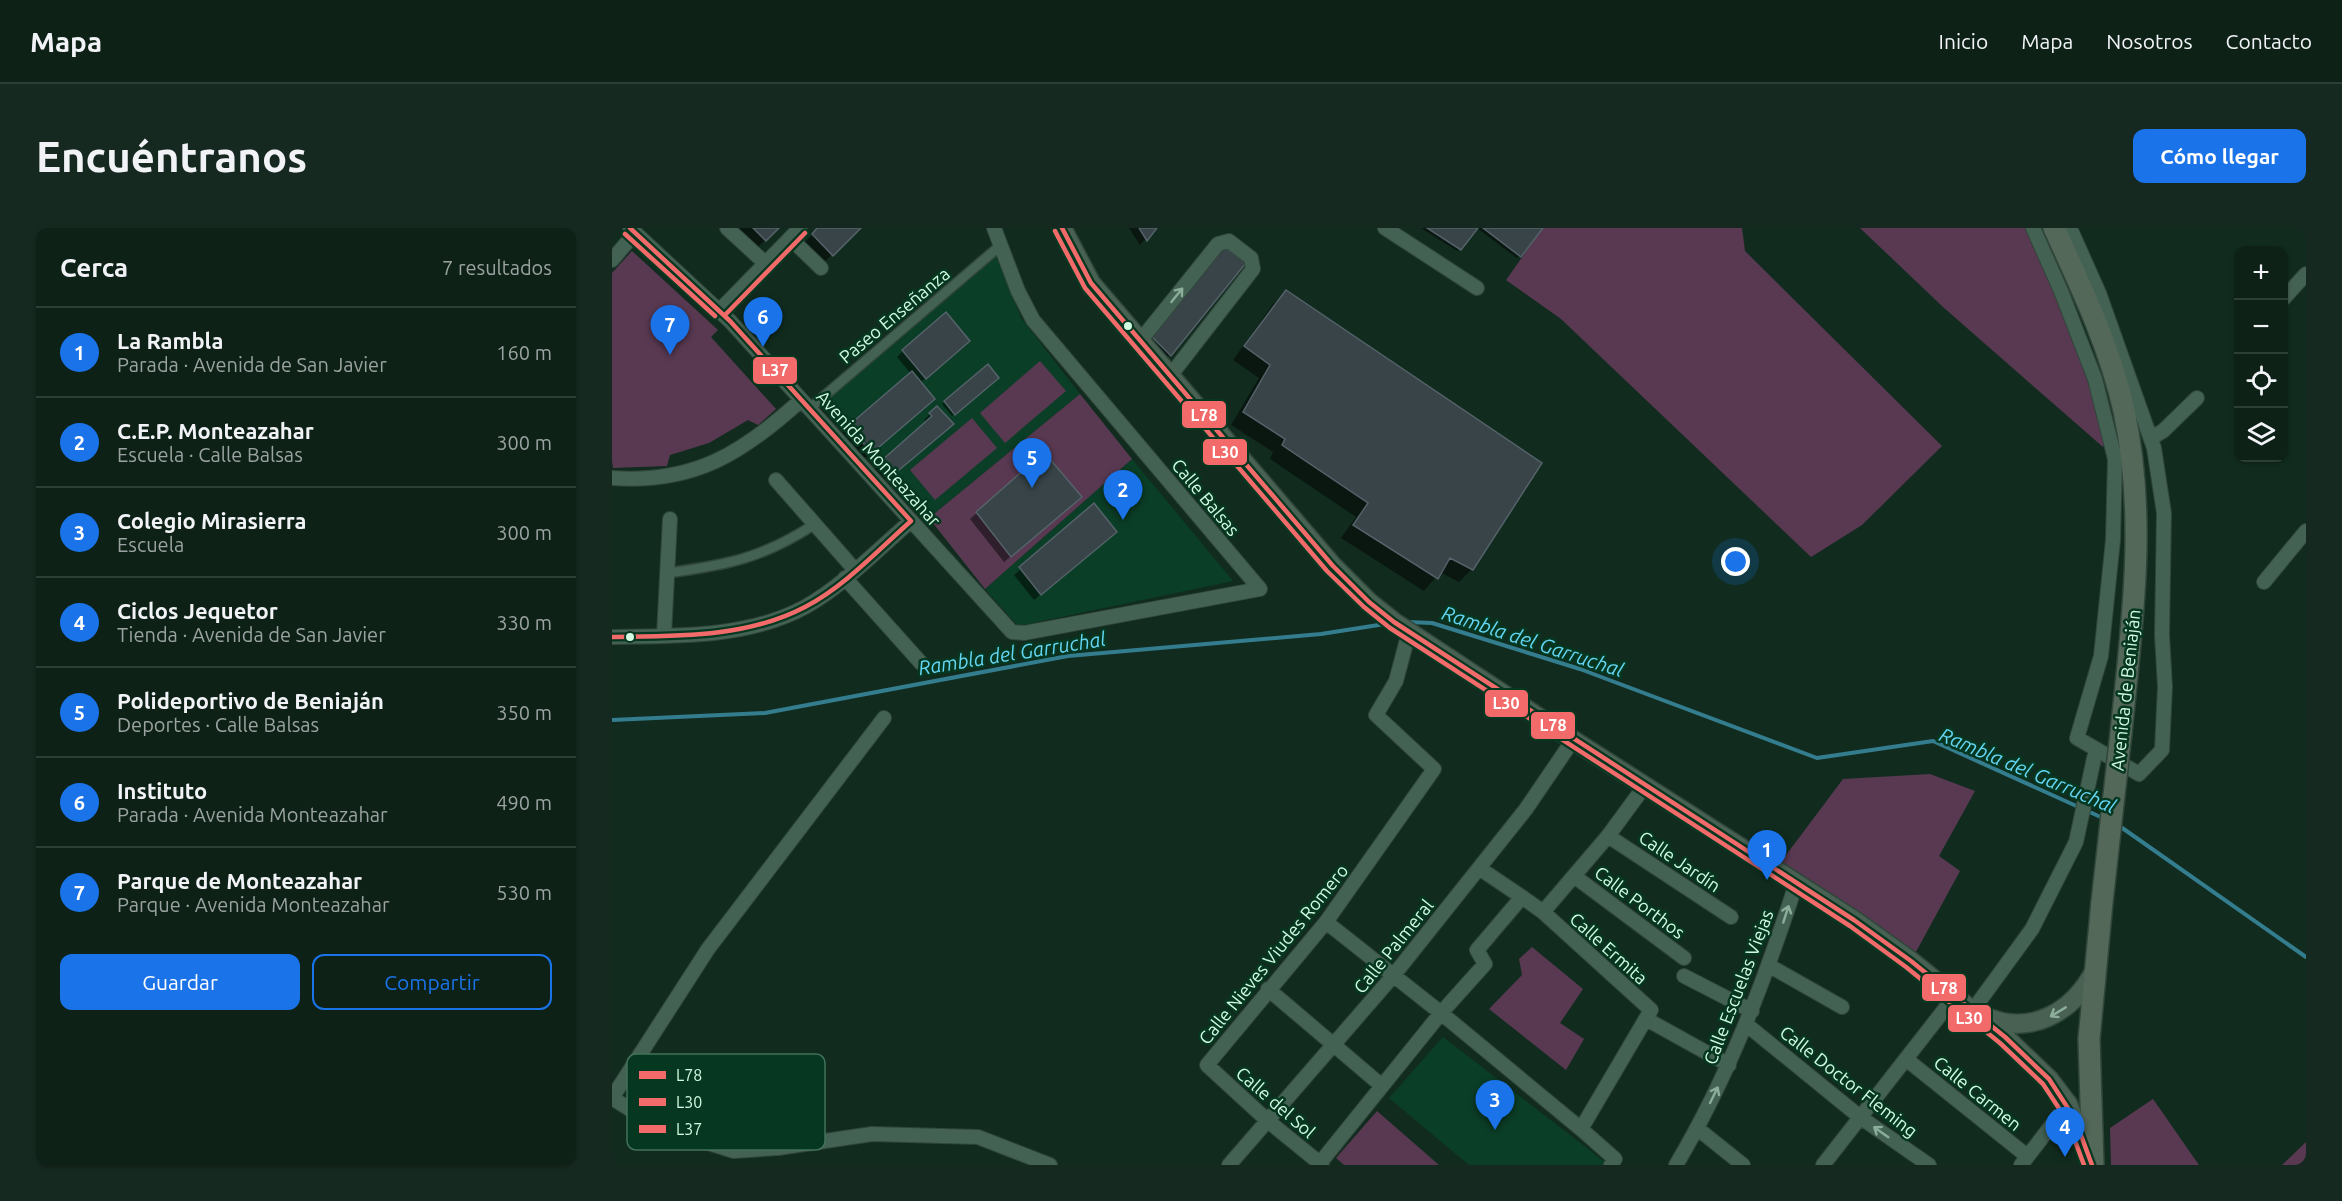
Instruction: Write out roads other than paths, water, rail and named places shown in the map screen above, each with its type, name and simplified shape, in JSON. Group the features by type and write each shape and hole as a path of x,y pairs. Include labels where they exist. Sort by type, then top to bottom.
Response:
{"main road":[{"path":"1062,228 1091,283 1338,572 1369,602 1409,632 1644,787 1883,940 1973,1010 2038,1068 2068,1104 2082,1133 2092,1165"},
{"name":"Avenida de Beniaján","path":"2054,228 2110,361 2124,410 2133,466 2136,573 2090,1039 2092,1165"},
{"path":"1973,1010 2007,1023 2040,1021 2055,1014 2077,998 2096,969"},
{"path":"2068,1104 2081,1112 2090,1105"}],"street":[{"path":"727,228 765,263"},
{"name":"Calle Balsas","path":"994,228 1018,291 1033,320 1260,589 1024,633"},
{"path":"1385,228 1477,288"},
{"path":"2033,228 2061,291 2095,379 2115,459 2112,540 2101,656 2077,738 2139,774 2162,750 2165,687 2162,635 2164,513 2151,438 2099,293 2070,228"},
{"path":"612,260 632,231"},
{"name":"Avenida Monteazahar","path":"632,231 720,310 1012,632 1024,633"},
{"path":"720,310 795,233 821,268"},
{"path":"1140,341 1218,244 1229,241 1251,258 1253,269 1170,376"},
{"name":"Paseo Enseñanza","path":"805,404 1001,245"},
{"path":"2288,293 2306,274"},
{"path":"2151,438 2163,431 2197,398"},
{"path":"612,478 666,477 723,459 805,404"},
{"path":"776,480 815,524 850,574 921,663"},
{"path":"664,635 670,519"},
{"path":"612,637 732,630 771,622 804,608 850,574 911,521"},
{"path":"667,573 716,567 755,557 783,545 815,524"},
{"path":"2264,582 2306,531"},
{"name":"Calle Nieves Viudes Romero","path":"1207,1065 1326,922 1434,769 1376,715 1396,681 1409,632"},
{"path":"640,1054 708,949 884,718"},
{"name":"Calle Palmeral","path":"1229,1165 1331,1044 1394,976 1526,809 1573,740"},
{"path":"1973,1010 2032,929 2076,842 2096,749"},
{"path":"1543,912 1608,836 1644,787"},
{"name":"Calle Jardín","path":"1608,836 1731,917"},
{"name":"Calle Ermita","path":"1479,868 1543,912 1649,1014 1729,1065"},
{"name":"Calle Porthos","path":"1574,876 1684,958"},
{"name":"Calle Escuelas Viejas","path":"1676,1165 1698,1129 1750,1018 1796,884"},
{"path":"1321,1164 1441,1013 1485,964 1477,950 1522,897"},
{"path":"1326,922 1441,1013 1581,1129 1615,1159 1611,1165"},
{"path":"1768,965 1842,1007"},
{"name":"Calle Doctor Fleming","path":"1684,976 1750,1018 1860,1117 1929,1165"},
{"path":"1268,989 1382,1086"},
{"path":"1829,1163 1860,1117 1955,996"},
{"path":"1581,1129 1649,1014"},
{"name":"Calle Carmen","path":"1906,1059 2024,1160"},
{"name":"Calle del Sol","path":"1207,1065 1268,1121 1321,1164"},
{"path":"627,1075 612,1098 627,1107"},
{"path":"2024,1160 2068,1104"},
{"path":"1698,1129 1743,1165"},
{"path":"825,1141 872,1134 978,1137 1050,1165"},
{"path":"731,1150 749,1150"}],"waterway":[{"name":"Rambla del Garruchal","path":"1407,622 1432,623 1580,669 1817,758 1933,741 2105,819"},
{"name":"Rambla del Garruchal","path":"612,720 765,713 1068,656 1321,634 1385,624"},
{"name":"Rambla del Garruchal","path":"2118,825 2306,957"}],"place":[{"name":"Instituto","path":"763,347"},
{"name":"Parque de Monteazahar","path":"670,355"},
{"name":"Polideportivo de Beniaján","path":"1032,488"},
{"name":"C.E.P. Monteazahar","path":"1123,520"},
{"name":"La Rambla","path":"1767,880"},
{"name":"Colegio Mirasierra","path":"1495,1130"},
{"name":"Ciclos Jequetor","path":"2065,1157"}]}
